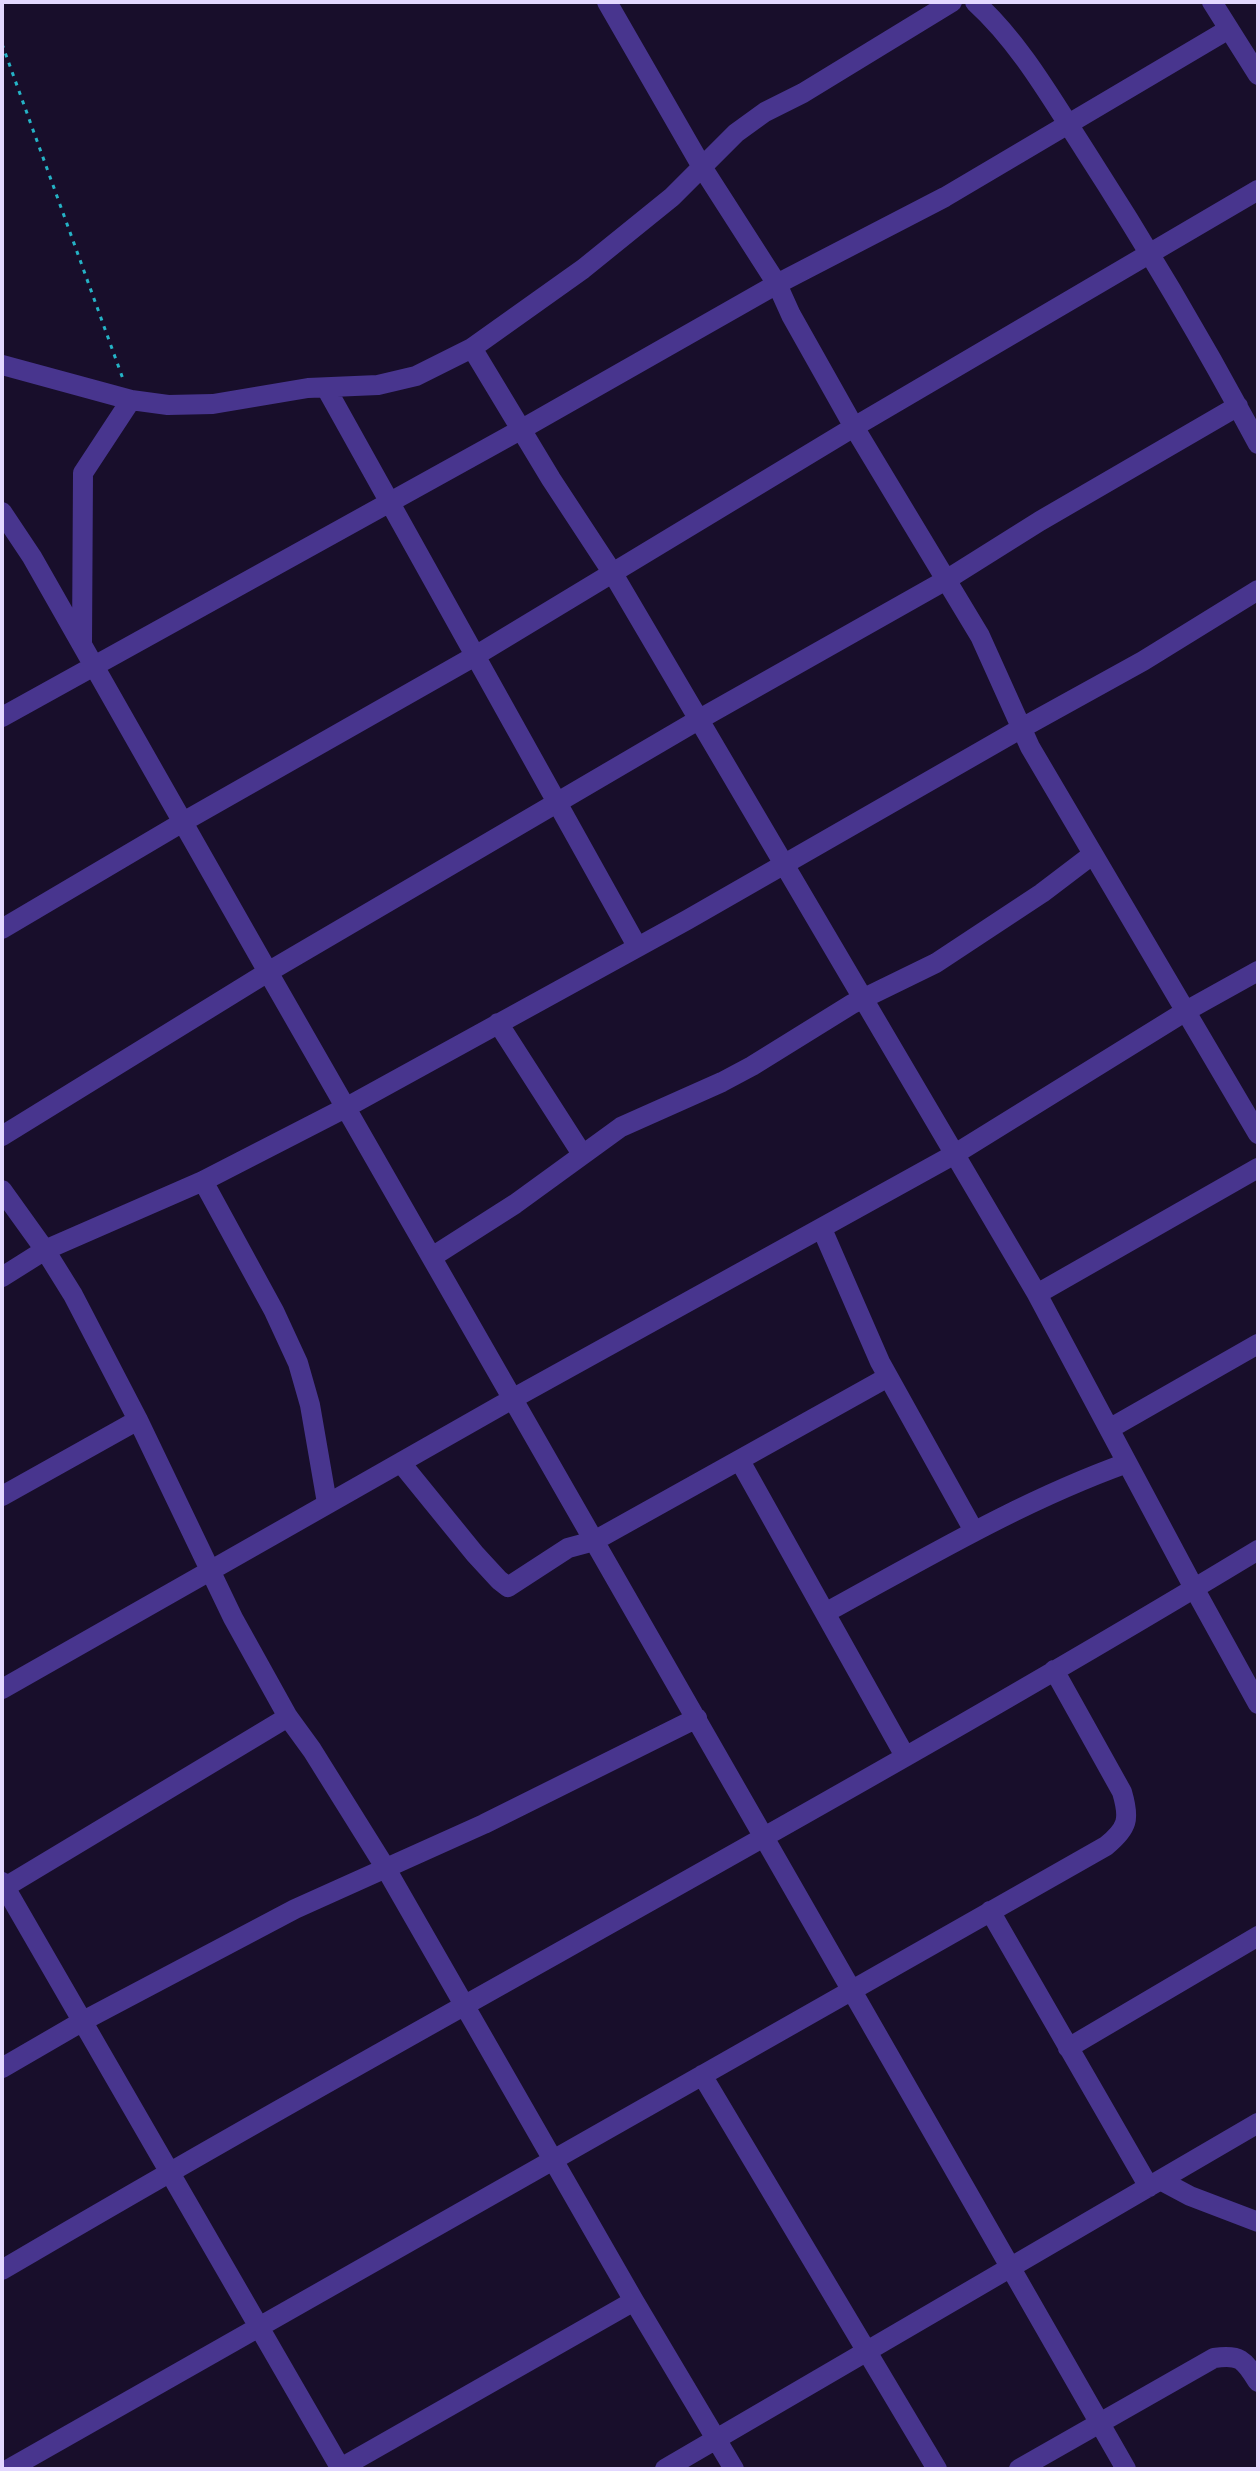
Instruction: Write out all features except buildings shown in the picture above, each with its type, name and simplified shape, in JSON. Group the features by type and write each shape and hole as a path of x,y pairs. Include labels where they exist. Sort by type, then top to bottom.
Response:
{"street":[{"path":"607,2 702,167 777,284 854,427 993,661 1020,729 1258,1134"},
{"path":"2,365 131,400 168,405 213,404 289,391 397,381 444,363 472,348 583,269 672,197 736,133 765,112 803,93 952,2"},
{"path":"975,2 1011,40 1068,123 1151,253 1258,444"},
{"path":"1212,2 1258,75"},
{"path":"2,717 777,284 932,204 1229,29"},
{"path":"2,929 475,656 854,427 1258,190"},
{"path":"472,348 551,479 612,572 1037,1294 1258,1704"},
{"path":"326,388 637,946"},
{"path":"82,644 83,473 131,400"},
{"path":"2,1136 268,972 698,720 946,580 1040,521 1238,406"},
{"path":"3,514 32,557 82,644 1126,2469"},
{"path":"2,1277 45,1250 203,1181 347,1107 687,920 1143,661 1258,590"},
{"path":"432,1257 515,1204 621,1127 752,1066 863,998 903,981 964,947 1092,855"},
{"path":"2,1689 514,1398 955,1154 1186,1011 1258,971"},
{"path":"498,1023 582,1154"},
{"path":"1037,1294 1258,1168"},
{"path":"203,1181 274,1311 298,1363 310,1405 327,1503"},
{"path":"2,1190 73,1295 138,1420 240,1631 288,1717 385,1867 552,2160 734,2469"},
{"path":"822,1229 847,1291 888,1377 974,1531"},
{"path":"1109,1429 1258,1344"},
{"path":"401,1463 506,1587 514,1585 568,1548 594,1541 888,1377"},
{"path":"2,1496 138,1420"},
{"path":"740,1461 905,1756"},
{"path":"825,1613 974,1531 1057,1490 1127,1463"},
{"path":"2,2270 169,2172 905,1756 1258,1550"},
{"path":"9,2469 1106,1846 1120,1835 1126,1821 1127,1810 1122,1792 1054,1670"},
{"path":"288,1717 3,1886 340,2469 634,2301"},
{"path":"2,2068 83,2021 295,1909 484,1824 697,1718"},
{"path":"990,1911 1068,2048 1155,2184 1258,2222"},
{"path":"1068,2048 1258,1936"},
{"path":"702,2075 937,2469"},
{"path":"665,2469 1258,2123"},
{"path":"1019,2469 1214,2358 1231,2355 1245,2361 1258,2382"}],"path":[{"path":"2,44 131,400"}]}
